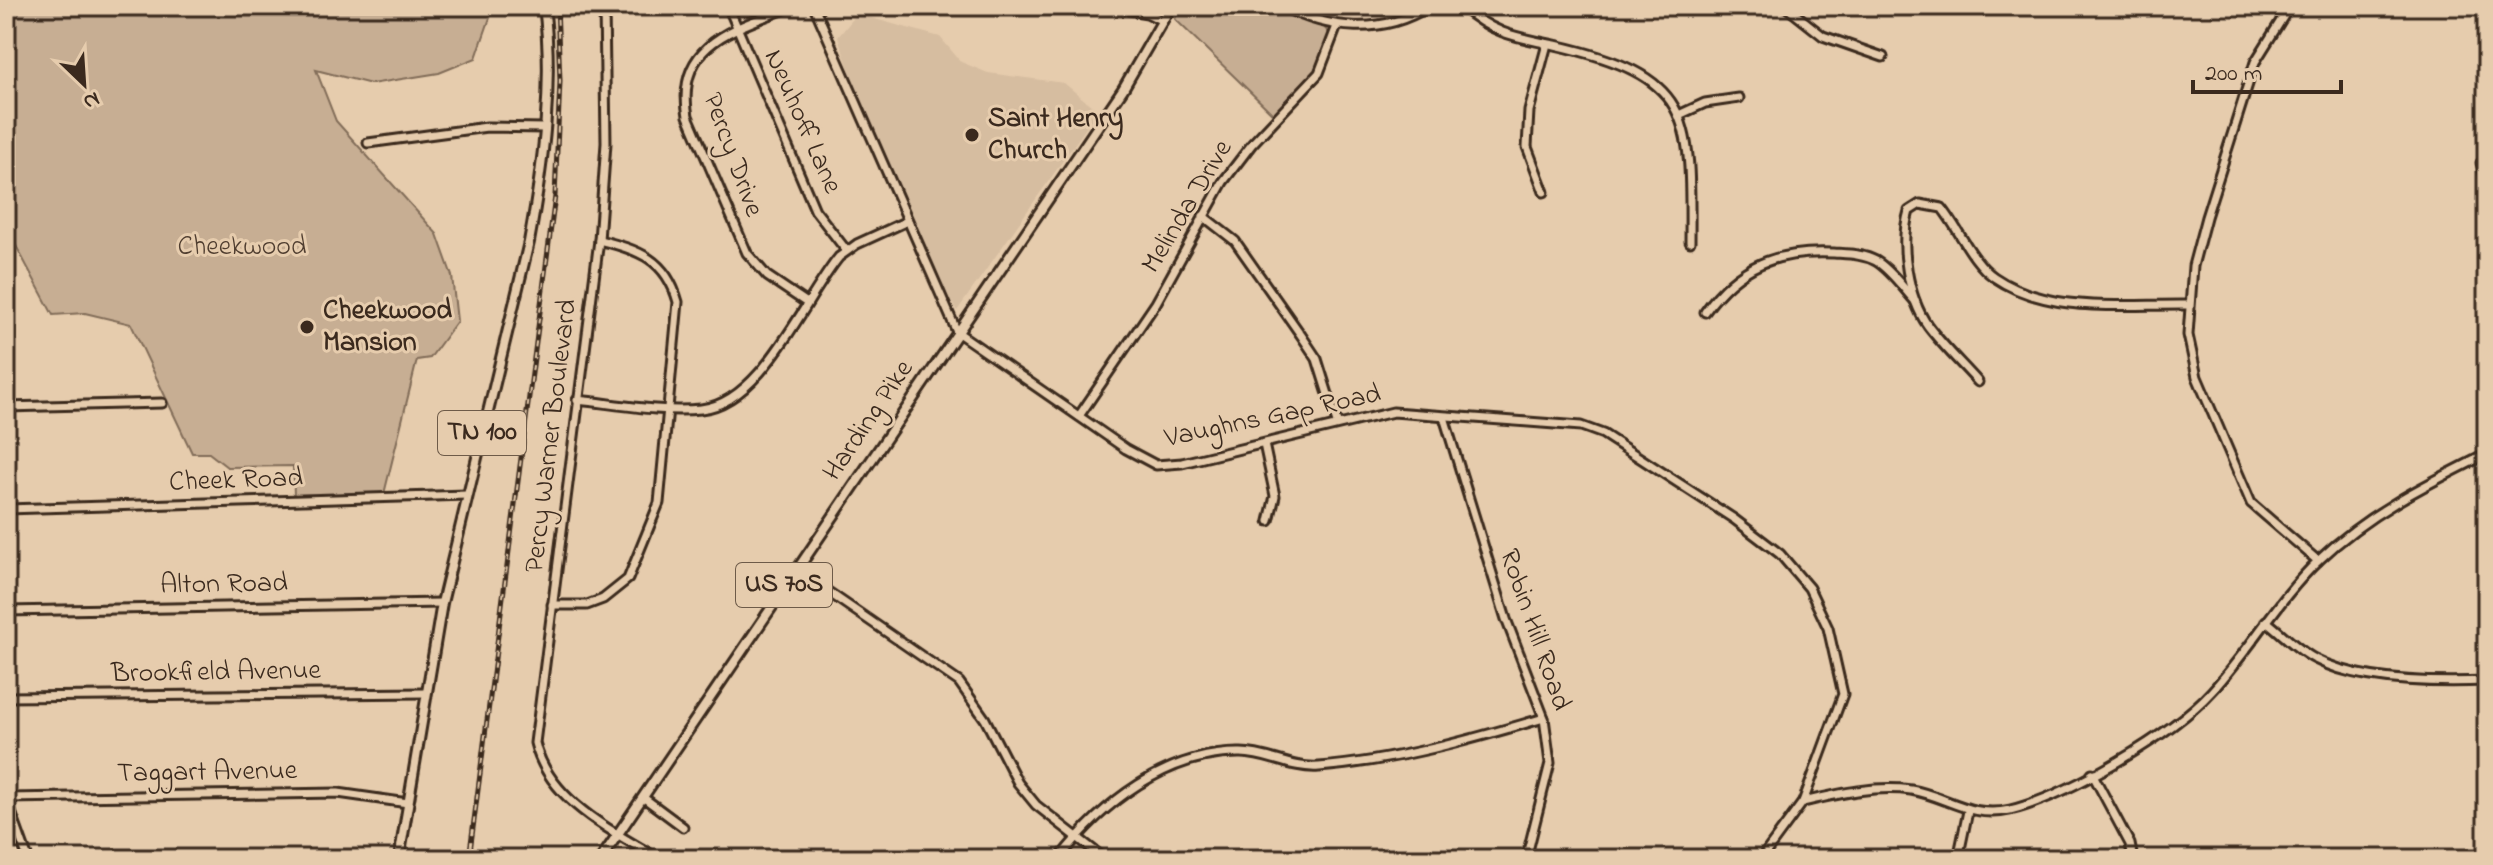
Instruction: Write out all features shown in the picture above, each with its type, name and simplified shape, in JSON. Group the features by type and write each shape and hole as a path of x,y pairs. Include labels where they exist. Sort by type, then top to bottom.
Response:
{"main road":[{"name":"TN 100","path":"399,859 442,603 529,242 544,128 544,6"},
{"name":"Harding Pike","path":"601,859 1123,89 1171,6"}],"street":[{"name":"Percy Warner Boulevard","path":"604,6 606,143 599,240 535,743 540,765 562,793 659,859"},
{"name":"Neuhoff Lane","path":"728,6 815,210 846,250"},
{"name":"Percy Drive","path":"793,6 737,28 704,48 690,69 684,94 688,116 747,253 767,276 807,303"},
{"path":"814,6 905,222 957,332"},
{"path":"1108,6 1128,8 1163,21"},
{"path":"1281,6 1337,26 1382,25 1429,6"},
{"path":"1293,6 1323,22"},
{"path":"1461,6 1498,33 1602,55 1644,74 1681,114 1691,155 1690,242"},
{"path":"1785,6 1825,38 1883,57"},
{"path":"2290,6 2255,62 2193,266 2188,335 2197,377 2251,503 2318,561"},
{"name":"Melinda Drive","path":"1079,416 1156,303 1203,216 1243,155 1316,77 1337,26"},
{"path":"1544,192 1527,147 1529,111 1547,44"},
{"path":"1681,114 1705,103 1739,98"},
{"path":"368,143 487,127 544,128"},
{"path":"2481,163 2487,184"},
{"path":"1978,382 1926,324 1920,306 1905,250 1904,226 1909,211 1920,204 1942,208 1994,277 2025,291 2073,304 2188,305"},
{"path":"1203,216 1235,241 1317,359 1337,423"},
{"path":"577,400 666,409 704,409 740,393 758,375 846,250 905,222"},
{"path":"552,605 587,605 603,599 628,579 659,503 678,302 673,284 662,266 639,250 599,240"},
{"path":"1705,312 1721,292 1757,262 1801,253 1867,257 1879,262 1920,306"},
{"name":"Vaughns Gap Road","path":"957,332 1126,449 1156,465 1182,463 1337,423 1393,412 1581,426 1603,434 1734,519 1780,554 1809,588 1828,628 1843,694 1803,802 1761,859"},
{"path":"6,407 162,403"},
{"name":"Robin Hill Road","path":"1444,417 1506,619 1544,718 1550,763 1526,859"},
{"path":"1264,444 1275,496 1269,521"},
{"path":"1803,802 1869,789 1912,790 1968,811 2008,810 2046,797 2169,729 2213,690 2266,621 2318,561 2399,498 2487,454"},
{"name":"Cheek Road","path":"6,509 467,495"},
{"path":"795,569 959,682 985,719 1018,783 1036,805 1105,859"},
{"name":"Alton Road","path":"6,611 442,603"},
{"path":"2266,621 2312,658 2331,667 2409,681 2487,681"},
{"name":"Brookfield Avenue","path":"6,697 426,693"},
{"path":"1059,859 1100,812 1142,782 1196,760 1244,753 1301,767 1319,767 1412,753 1544,718"},
{"path":"2092,773 2130,844 2133,859"},
{"name":"Taggart Avenue","path":"6,798 338,793 408,803"},
{"path":"6,798 28,859"},
{"path":"644,798 683,827"},
{"path":"1958,859 1968,811"}],"shaded area":[{"path":"857,14 940,37 961,62 988,73 1064,83 1098,111 957,311 926,259 865,116 838,37"}],"green space":[{"name":"Cheekwood","path":"6,6 530,6 492,12 476,58 439,73 371,84 316,70 336,121 437,234 452,276 457,321 430,358 417,360 384,494 294,496 293,466 227,467 209,453 192,453 131,324 85,313 53,315 6,227"},
{"path":"1181,6 1274,6 1323,26 1330,34 1315,72 1274,115 1175,19"}],"railway":[{"path":"469,859 555,196 560,81 557,6"}],"place":[{"name":"Saint Henry Church","path":"972,135"},
{"name":"Cheekwood Mansion","path":"307,327"}]}
